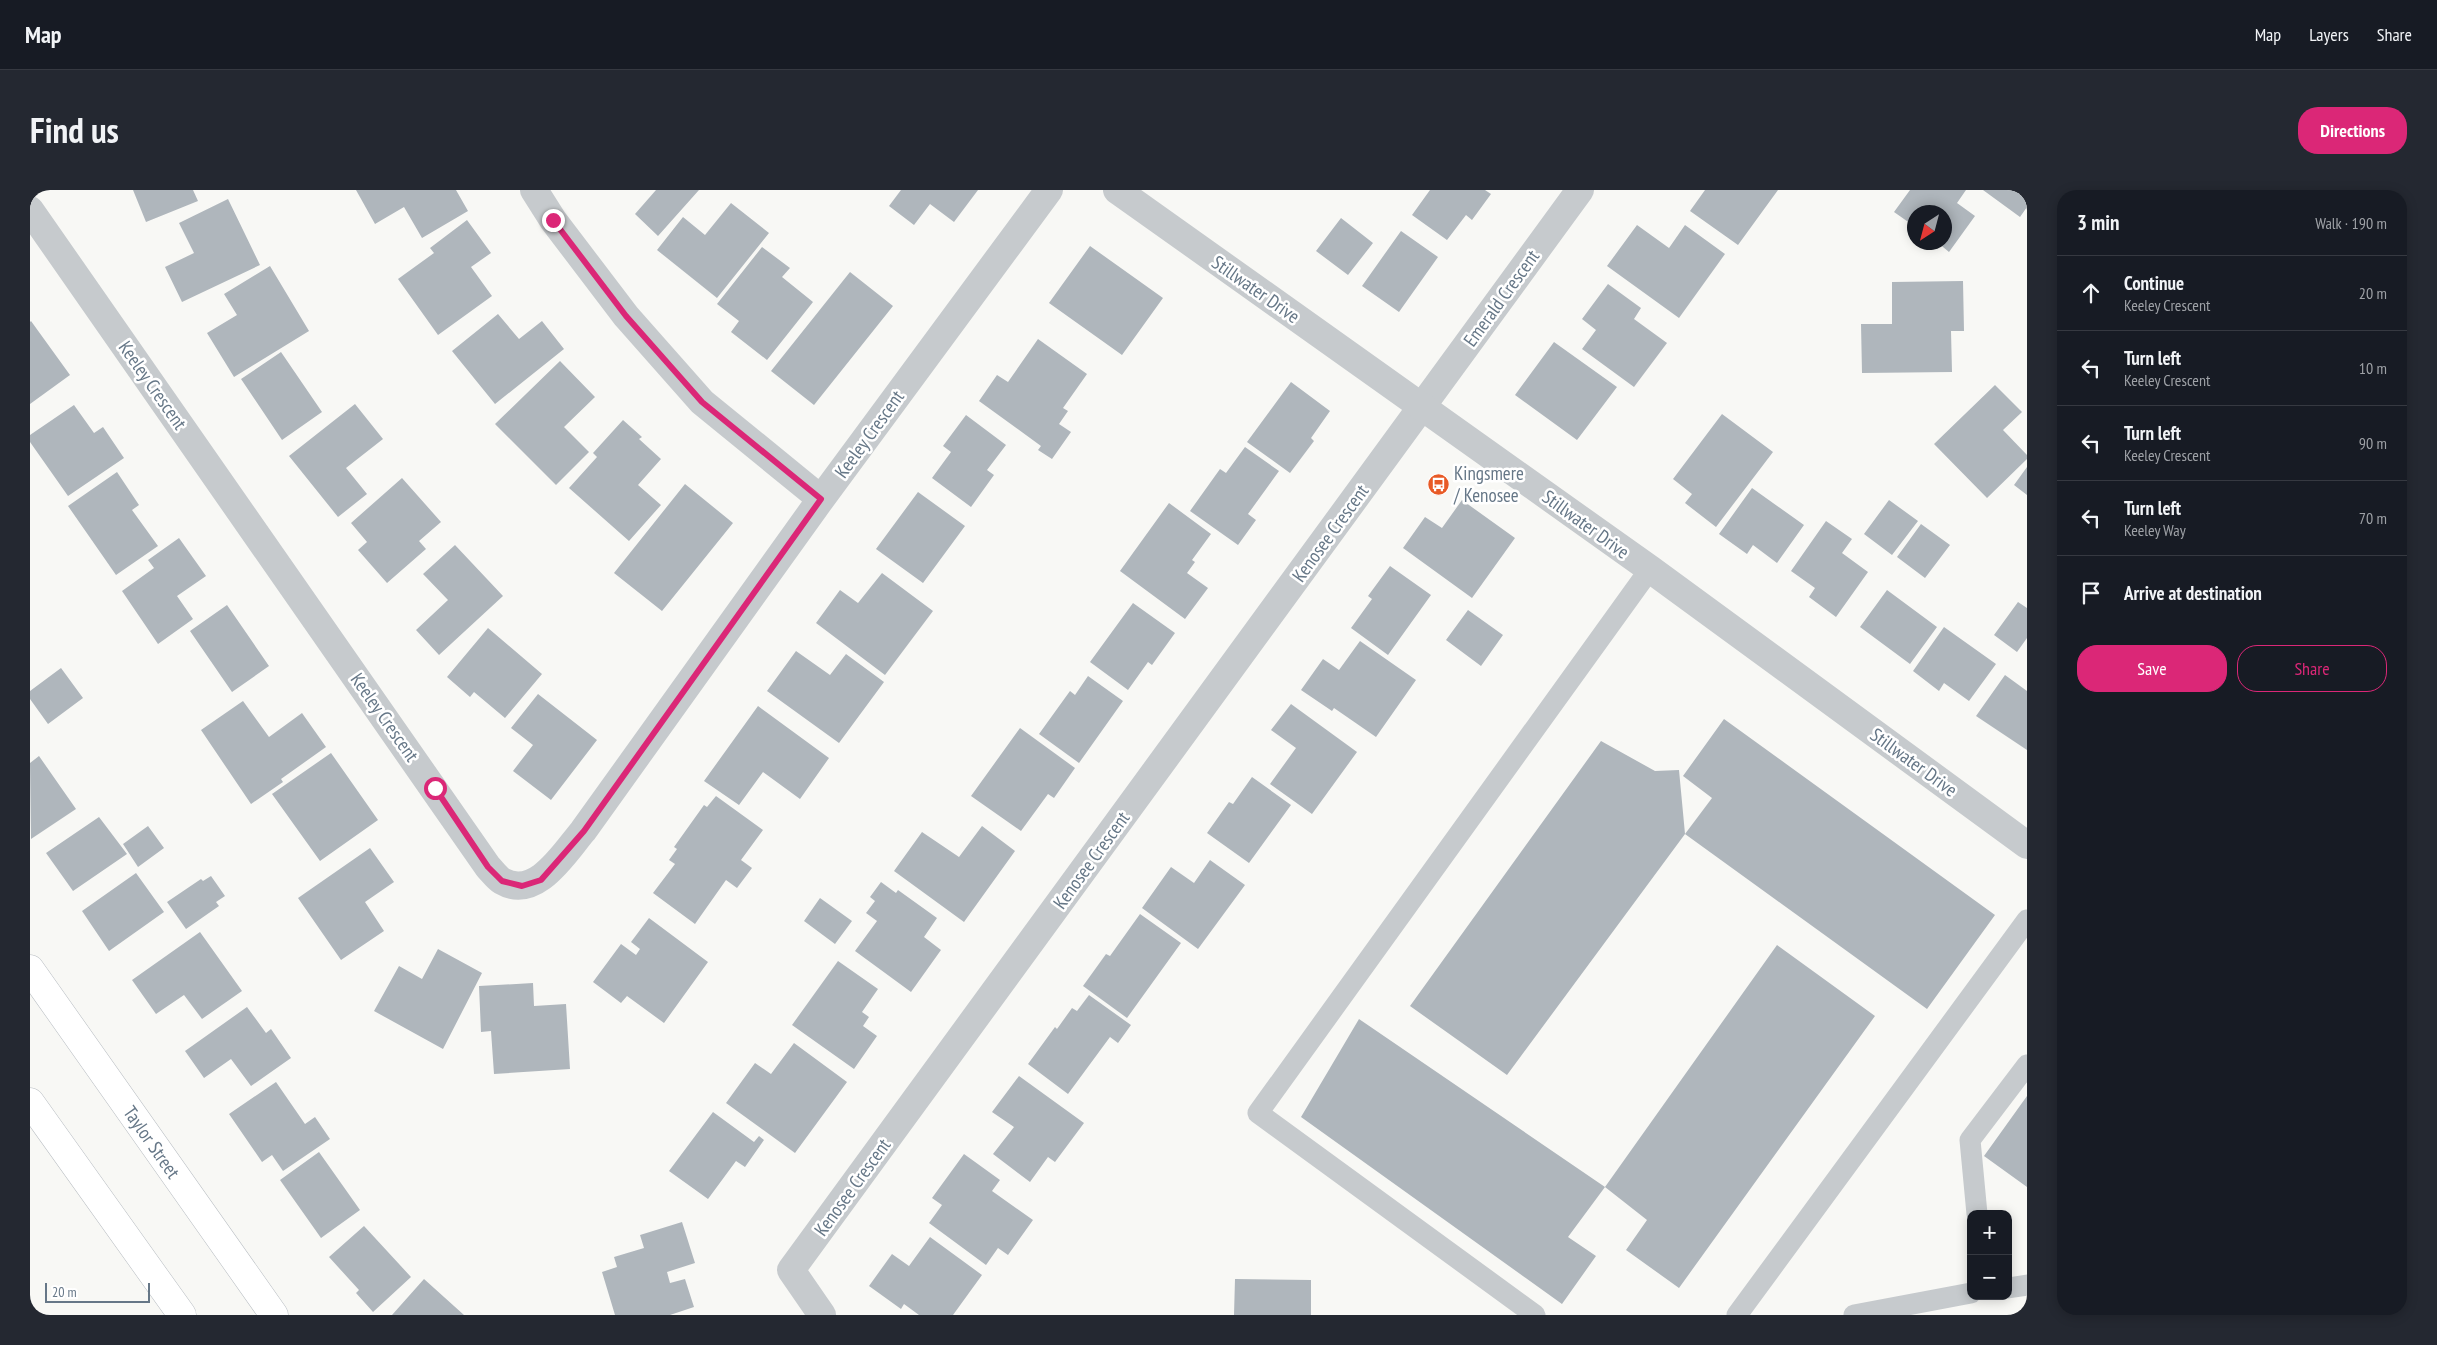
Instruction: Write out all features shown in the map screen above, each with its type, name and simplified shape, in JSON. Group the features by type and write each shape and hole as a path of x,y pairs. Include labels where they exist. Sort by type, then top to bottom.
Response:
{"main road":[{"name":"Taylor Street","path":"30,969 274,1315"},
{"path":"30,1102 182,1315"}],"street":[{"path":"534,190 553,220 626,316 702,402 821,499"},
{"name":"Keeley Crescent","path":"30,210 435,788 488,867 502,881 522,886 541,880 584,831 821,499 1049,190"},
{"name":"Stillwater Drive","path":"1117,190 1650,569 2027,845"},
{"name":"Emerald Crescent","path":"1423,406 1580,190"},
{"name":"Kenosee Crescent","path":"822,1315 791,1270 1423,406"}],"lane":[{"path":"1535,1315 1258,1113 1650,569"},
{"path":"1737,1315 2027,920"},
{"path":"1976,1210 1970,1140 2027,1066"},
{"path":"2012,1287 2027,1285"},
{"path":"1854,1315 1967,1295"}],"building":[{"path":"133,190 193,190 198,201 146,222"},
{"path":"356,190 456,190 468,211 422,238 404,207 375,224"},
{"path":"656,190 699,190 658,236 635,214"},
{"path":"901,190 978,190 954,222 930,204 914,225 889,206"},
{"path":"1430,190 1485,190 1491,194 1472,220 1466,215 1447,240 1412,215"},
{"path":"1705,190 1778,190 1738,245 1690,211"},
{"path":"1910,190 1966,190 1957,203 1975,216 1952,248 1952,205 1907,205 1907,221 1894,212"},
{"path":"1983,190 2027,190 2027,207 2020,217"},
{"path":"228,199 260,265 182,302 165,267 194,253 179,223"},
{"path":"731,203 769,233 717,298 657,250 683,217 705,235"},
{"path":"1341,218 1373,243 1348,275 1316,251"},
{"path":"467,220 491,253 471,267 492,296 438,335 398,279 434,253 430,248"},
{"path":"1637,225 1669,248 1685,225 1725,254 1679,318 1607,266"},
{"path":"1401,231 1438,257 1399,312 1362,286"},
{"path":"1090,246 1163,298 1122,355 1049,303"},
{"path":"762,247 790,268 782,277 813,302 767,360 731,332 739,321 717,304"},
{"path":"270,266 309,331 234,377 207,333 237,315 224,294"},
{"path":"850,272 893,306 814,405 771,371"},
{"path":"1963,281 1964,331 1951,331 1952,372 1862,373 1861,324 1892,324 1892,282"},
{"path":"1608,284 1641,308 1634,319 1667,343 1634,387 1582,349 1596,330 1582,319"},
{"path":"498,314 519,339 542,321 564,349 495,404 452,351"},
{"path":"30,322 70,375 30,404"},
{"path":"1038,339 1087,374 1063,408 1068,411 1059,424 1071,432 1052,459 1038,450 1041,446 979,401 997,375 1008,382"},
{"path":"1554,342 1617,387 1577,440 1515,395"},
{"path":"281,352 322,412 282,440 241,379"},
{"path":"560,361 595,397 564,427 589,452 556,485 495,424"},
{"path":"1291,382 1330,411 1311,438 1314,441 1290,473 1247,442"},
{"path":"1995,385 2022,412 2003,430 2027,455 2027,459 1987,498 1934,444"},
{"path":"355,404 383,439 346,468 367,494 338,517 289,456"},
{"path":"74,405 94,433 103,427 124,458 68,496 30,442 30,435"},
{"path":"1722,414 1773,452 1716,527 1685,503 1692,494 1673,479"},
{"path":"966,415 1006,445 987,470 994,475 971,507 932,478 951,452 943,446"},
{"path":"623,420 642,437 639,439 661,459 638,485 661,505 629,541 569,488 597,457 593,453"},
{"path":"1245,447 1279,471 1248,514 1256,520 1238,545 1190,511 1220,469 1226,473"},
{"path":"2027,467 2027,495 2014,485"},
{"path":"117,472 139,505 132,510 158,546 116,575 68,506"},
{"path":"402,478 441,522 419,541 426,549 387,583 358,550 367,542 351,523"},
{"path":"685,484 733,523 662,611 614,573"},
{"path":"1752,488 1804,525 1777,563 1753,545 1747,554 1719,534"},
{"path":"918,492 965,526 923,583 876,549"},
{"path":"1462,500 1515,538 1472,598 1403,548 1425,517 1442,528"},
{"path":"1889,500 1918,521 1892,555 1864,534"},
{"path":"1169,503 1211,534 1192,560 1195,562 1187,573 1208,588 1185,619 1120,571"},
{"path":"1826,521 1852,539 1842,553 1868,572 1836,617 1809,597 1815,588 1791,571"},
{"path":"1921,524 1950,545 1925,578 1897,557"},
{"path":"179,538 206,576 177,596 193,619 158,644 122,591 154,568 148,560"},
{"path":"455,545 503,596 439,655 416,630 448,600 423,574"},
{"path":"1390,566 1431,595 1388,655 1351,628 1372,599 1368,596"},
{"path":"882,573 933,611 885,675 816,623 840,590 858,603"},
{"path":"1887,590 1937,627 1910,664 1860,627"},
{"path":"2018,602 2027,608 2027,638 2017,652 1994,635"},
{"path":"1133,603 1175,633 1152,665 1148,662 1128,690 1090,662"},
{"path":"227,605 269,666 232,692 190,631"},
{"path":"1468,610 1503,635 1481,666 1446,640"},
{"path":"1944,627 1996,664 1969,701 1944,683 1939,691 1913,671"},
{"path":"488,628 542,674 505,718 474,692 470,697 447,677"},
{"path":"1360,641 1416,680 1376,737 1334,708 1332,711 1301,690 1323,659 1339,670"},
{"path":"796,651 830,675 846,654 884,682 839,743 767,691"},
{"path":"61,668 83,698 48,724 30,699 30,691"},
{"path":"2005,675 2027,691 2027,750 1976,716"},
{"path":"1088,676 1123,701 1079,763 1039,734 1070,691 1075,695"},
{"path":"538,694 597,740 551,800 513,771 533,745 511,728"},
{"path":"243,701 269,737 302,713 326,747 281,779 283,782 251,804 201,730"},
{"path":"1291,704 1357,752 1312,814 1270,784 1296,748 1271,730"},
{"path":"758,706 829,758 800,799 763,772 739,805 704,781"},
{"path":"1724,719 1995,915 1927,1009 1685,834 1712,798 1683,776"},
{"path":"1020,728 1075,768 1054,798 1048,794 1021,831 971,796"},
{"path":"1601,741 1655,771 1679,770 1685,834 1507,1075 1410,1006"},
{"path":"331,753 378,820 320,861 272,794"},
{"path":"39,756 76,809 31,839 30,763"},
{"path":"1252,777 1291,805 1249,863 1207,833 1229,802 1233,804"},
{"path":"716,796 763,830 741,860 752,868 737,888 726,880 695,924 653,893 675,864 669,860 677,849 674,847 704,805 707,807"},
{"path":"99,817 127,854 73,891 46,853"},
{"path":"148,826 164,848 138,867 123,844"},
{"path":"982,826 1015,851 964,922 894,871 922,832 959,857"},
{"path":"370,848 394,882 365,902 384,931 341,960 298,898"},
{"path":"1210,860 1245,885 1198,949 1142,908 1171,867 1194,883"},
{"path":"136,873 164,912 109,951 82,911"},
{"path":"211,876 225,896 216,902 219,906 186,929 167,902 201,879 203,881"},
{"path":"881,882 896,893 898,890 937,918 924,937 941,950 911,992 855,951 877,921 866,913 875,901 870,897"},
{"path":"820,898 852,921 835,944 804,921"},
{"path":"1140,914 1181,943 1127,1018 1083,986 1106,954 1110,956"},
{"path":"649,918 708,962 664,1023 627,996 621,1003 593,982 621,944 636,955 640,949 631,942"},
{"path":"200,932 242,991 202,1019 184,995 156,1014 132,980"},
{"path":"1777,945 1875,1016 1679,1288 1626,1250 1647,1220 1605,1187"},
{"path":"438,949 482,973 443,1049 374,1011 399,966 422,979"},
{"path":"838,961 878,989 862,1012 869,1017 863,1026 877,1036 854,1069 792,1025"},
{"path":"533,983 534,1006 566,1004 570,1069 494,1074 491,1031 481,1032 479,986"},
{"path":"1089,995 1131,1025 1118,1043 1110,1037 1068,1094 1028,1064 1055,1027 1057,1029 1072,1008 1077,1011"},
{"path":"247,1007 266,1033 271,1029 291,1058 251,1086 231,1059 204,1078 185,1051"},
{"path":"1359,1019 1605,1187 1568,1237 1596,1256 1562,1304 1301,1117"},
{"path":"794,1043 847,1082 795,1153 726,1103 755,1063 771,1074"},
{"path":"1019,1076 1084,1123 1055,1162 1048,1157 1030,1182 993,1154 1014,1127 992,1112"},
{"path":"276,1082 305,1124 315,1117 330,1139 283,1171 272,1155 262,1162 229,1114"},
{"path":"2027,1096 2027,1187 1984,1156"},
{"path":"713,1112 754,1142 759,1136 764,1140 745,1167 736,1161 708,1199 669,1171"},
{"path":"319,1152 360,1210 321,1238 280,1180"},
{"path":"964,1154 1000,1180 992,1191 1033,1220 1008,1255 998,1248 986,1265 929,1223 942,1205 932,1198"},
{"path":"682,1222 695,1263 667,1272 670,1283 685,1279 694,1307 670,1315 615,1315 602,1272 617,1267 614,1257 644,1248 640,1235"},
{"path":"364,1226 411,1277 373,1312 356,1293 359,1290 329,1257"},
{"path":"930,1237 982,1275 953,1315 919,1315 904,1304 901,1309 869,1286 892,1254 909,1266"},
{"path":"424,1279 464,1315 392,1315"},
{"path":"1235,1279 1311,1280 1311,1315 1234,1315"}],"place":[{"name":"Kingsmere / Kenosee","path":"1438,484"}],"route":[{"path":"435,788 488,867 502,881 522,886 541,880 584,831 821,499 702,402 626,316 553,220"}]}
